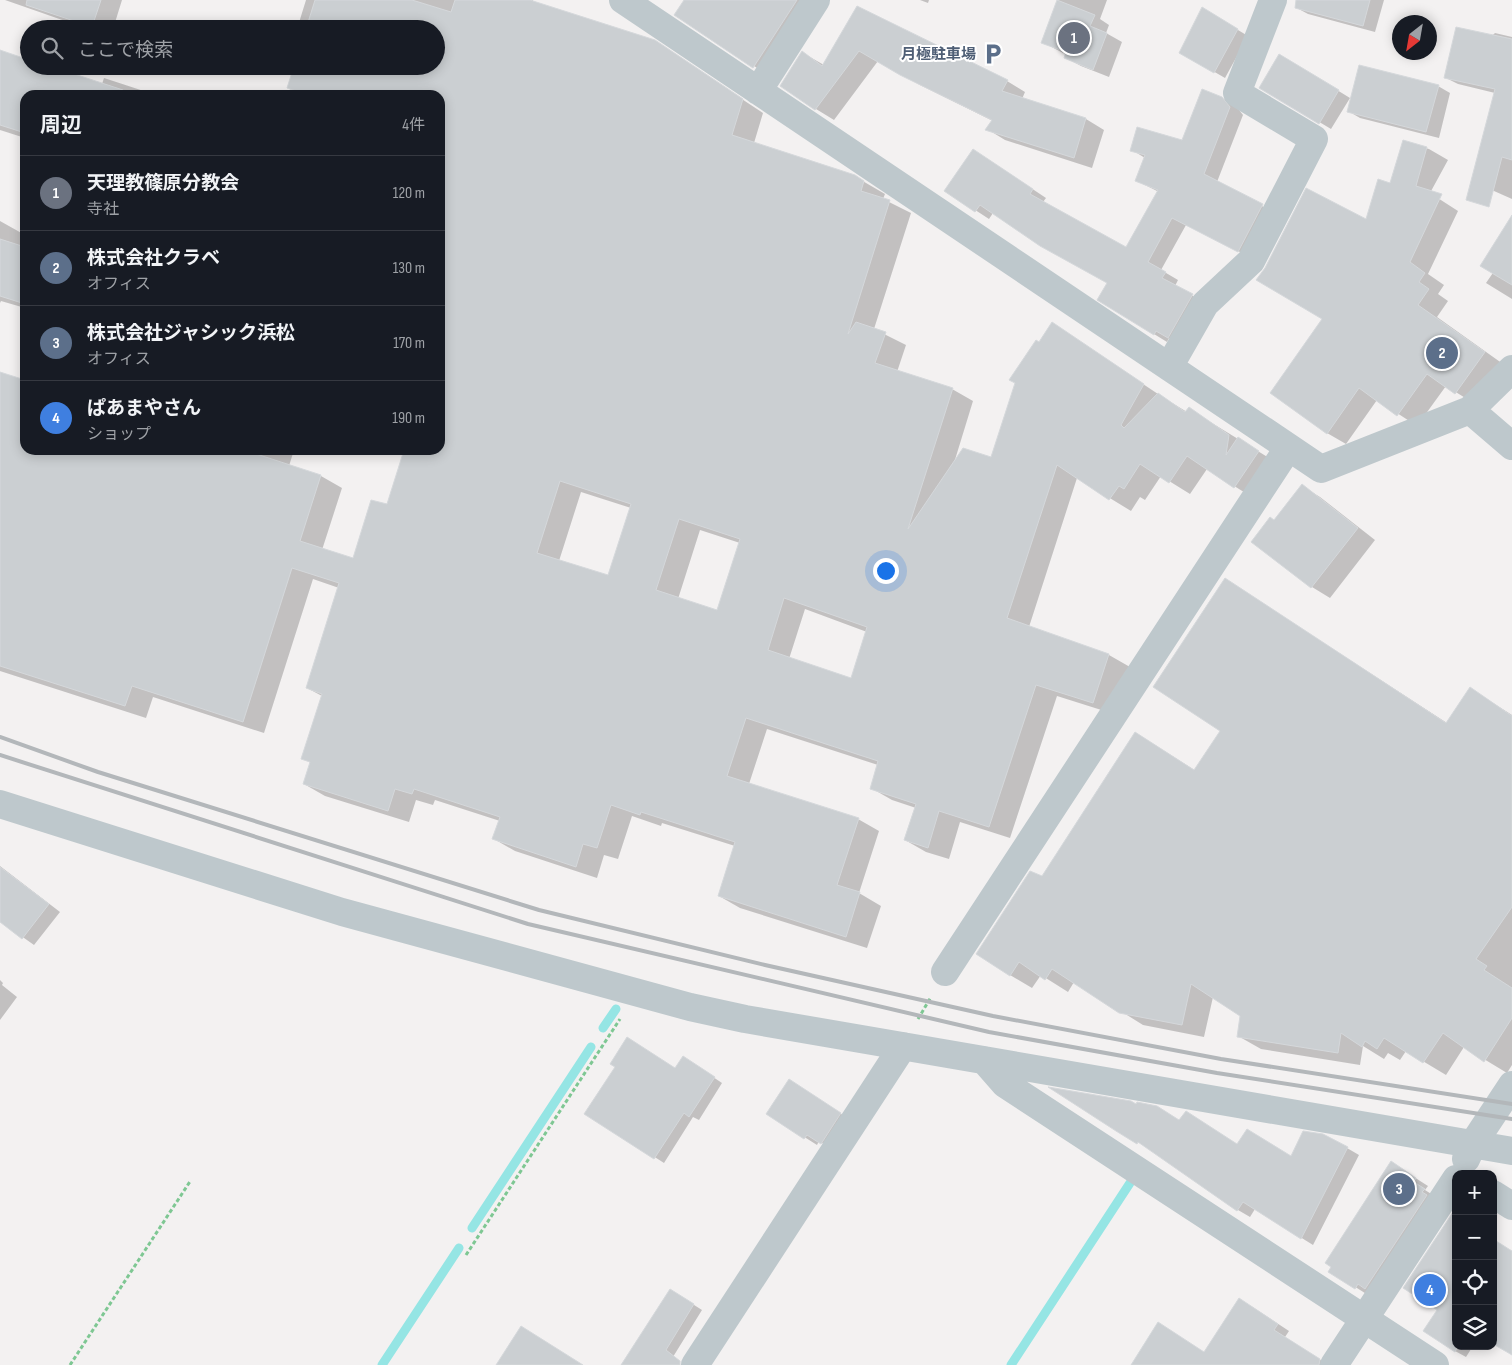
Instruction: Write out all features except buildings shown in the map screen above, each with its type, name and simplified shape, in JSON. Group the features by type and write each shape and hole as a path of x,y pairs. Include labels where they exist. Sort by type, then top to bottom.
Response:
{"street":[{"path":"623,0 653,8 758,91 1321,469 1470,410 1512,369"},
{"path":"758,91 816,0"},
{"path":"1169,367 1205,304 1251,261 1314,139 1237,93 1273,0"},
{"path":"1470,410 1512,446"},
{"path":"945,972 1288,448"},
{"path":"0,804 342,912 637,993 745,1019 1512,1151"},
{"path":"695,1365 903,1046"},
{"path":"984,1060 1005,1084 1435,1365"},
{"path":"1461,1170 1473,1144 1512,1086"},
{"path":"1334,1365 1452,1186"},
{"path":"1497,1197 1512,1206"}],"path":[{"path":"903,1046 945,972"},
{"path":"466,1255 637,993"},
{"path":"70,1365 191,1180"}],"waterway":[{"path":"603,1028 616,1009"},
{"path":"472,1228 591,1047"},
{"path":"1011,1365 1130,1183"},
{"path":"382,1365 459,1248"}],"railway":[{"path":"0,737 98,772 539,910 765,965 993,1016 1221,1059 1512,1104"},
{"path":"0,755 528,924 989,1032 1217,1073 1512,1119"}],"place":[{"name":"天理教篠原分教会","path":"1074,38"},
{"name":"月極駐車場","path":"993,54"},
{"name":"株式会社クラベ","path":"1442,353"},
{"name":"株式会社ジャシック浜松","path":"1399,1189"},
{"name":"ぱあまやさん","path":"1430,1290"}]}
